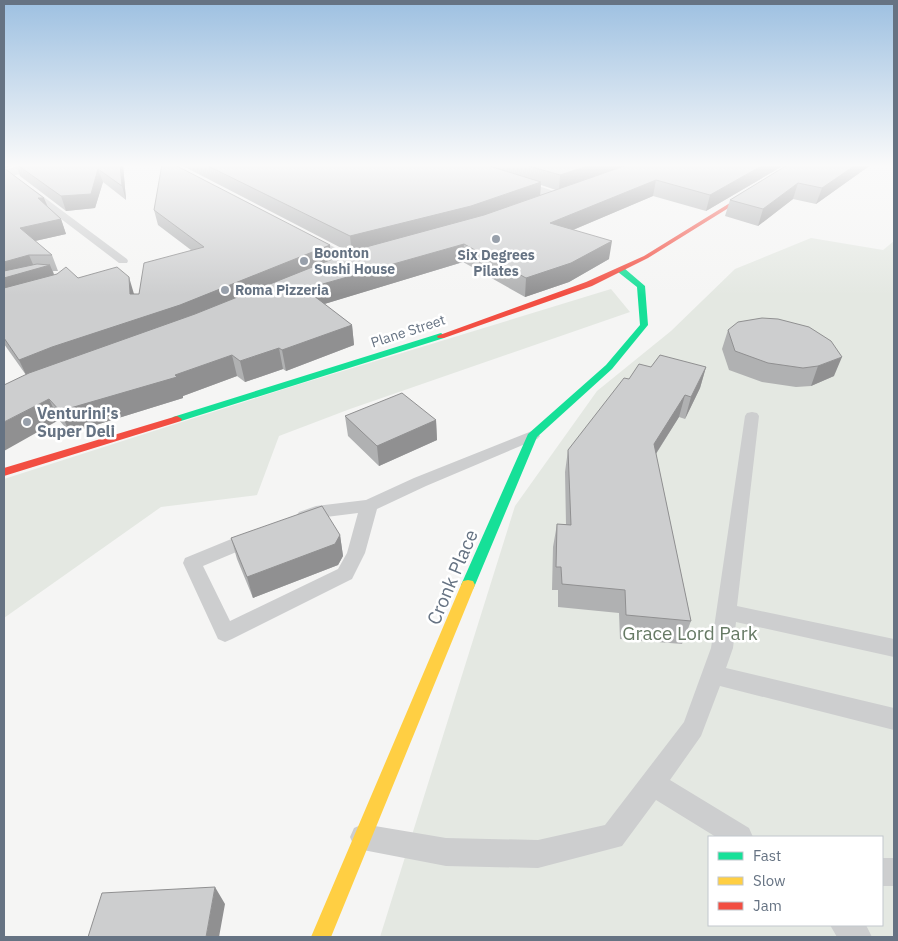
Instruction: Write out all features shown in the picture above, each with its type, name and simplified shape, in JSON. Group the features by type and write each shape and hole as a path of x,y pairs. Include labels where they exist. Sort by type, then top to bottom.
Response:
{"street":[{"name":"Plane Street","path":"4,472 406,348 549,299 622,270 727,208"},
{"path":"288,229 350,262"},
{"name":"Cronk Place","path":"322,937 532,436 609,367 644,325 641,286 622,270"}],"lane":[{"path":"53,208 123,261"},
{"path":"363,837 446,852 538,854 612,837 693,728 722,648 752,416"},
{"path":"289,523 316,512 368,506 532,436"},
{"path":"271,530 192,563 225,632 345,574 356,553 368,506"},
{"path":"726,612 894,648"},
{"path":"712,674 894,719"},
{"path":"652,783 738,836"},
{"path":"846,926 857,937"}],"green space":[{"name":"Grace Lord Park","path":"811,238 883,250 894,241 894,937 380,937 515,506 597,391 671,331 735,269"},
{"path":"611,289 630,312 350,409 279,436 257,495 161,507 4,618 4,479 297,385"}],"building":[{"path":"4,208 49,208 61,219 20,228 52,255 29,255 4,262"},
{"path":"154,208 258,208 330,245 180,305 52,347 19,360 4,338 4,288 57,274 66,267 78,278 117,267 129,277 130,294 139,294 144,263 204,247 154,210"},
{"path":"293,208 463,208 350,236"},
{"path":"504,208 587,208 550,223 612,241 571,263 526,278 464,244 305,289 352,325 282,350 279,348 240,361 232,355 175,375 177,377 60,411 49,399 4,422 4,385 29,373 195,314 355,250"},
{"path":"37,264 50,265 4,278 4,271"},
{"path":"762,318 778,319 809,327 831,341 842,357 818,366 803,368 768,363 735,351 728,330 738,322"},
{"path":"660,355 706,367 691,397 685,395 654,444 691,621 626,615 625,590 562,584 561,567 556,567 557,524 571,525 568,450 624,378 629,379 639,364 651,367"},
{"path":"402,393 436,420 377,446 345,416"},
{"path":"322,506 340,535 335,544 247,577 231,538"},
{"path":"215,887 206,937 88,937 102,893"}],"traffic: fast":[{"path":"468,585 532,436 609,367 644,325 641,286 621,270"},
{"path":"177,419 441,336"}],"traffic: slow":[{"path":"321,937 468,585"}],"traffic: jam":[{"path":"441,336 589,284 646,257 726,208"},
{"path":"4,472 177,419"}],"place":[{"name":"Six Degrees Pilates","path":"496,239"},
{"name":"Boonton Sushi House","path":"304,261"},
{"name":"Roma Pizzeria","path":"225,290"},
{"name":"Venturini's Super Deli","path":"27,422"}]}
